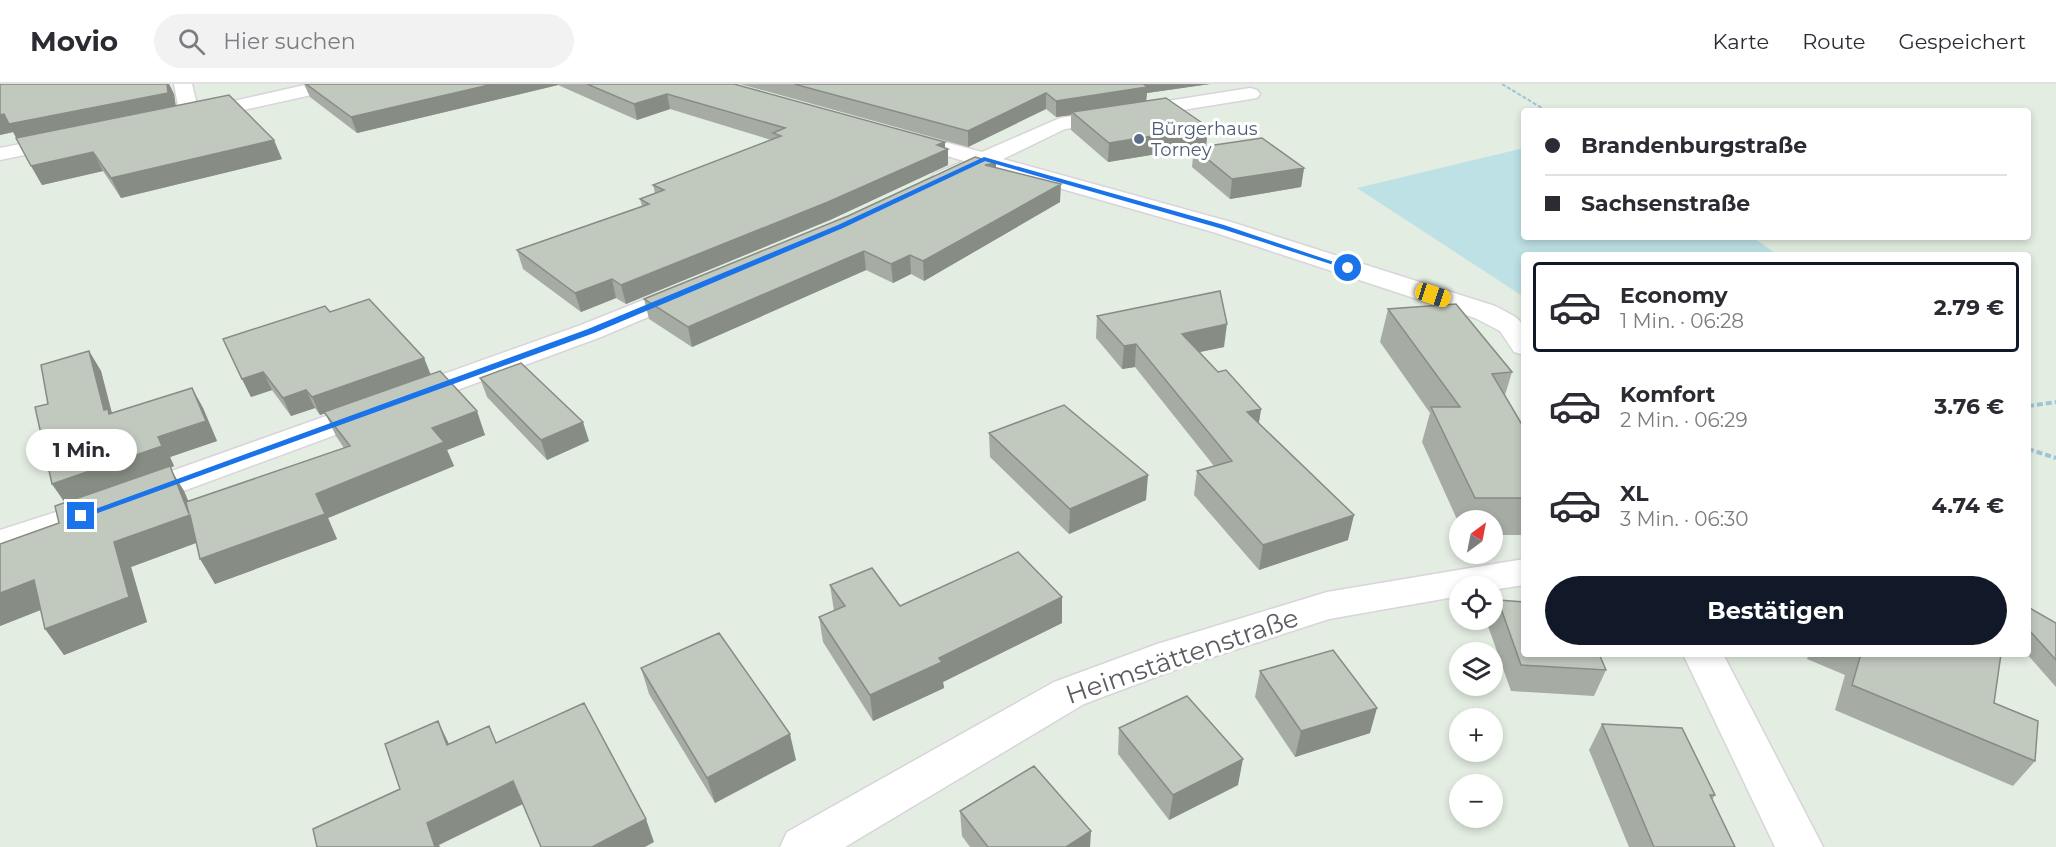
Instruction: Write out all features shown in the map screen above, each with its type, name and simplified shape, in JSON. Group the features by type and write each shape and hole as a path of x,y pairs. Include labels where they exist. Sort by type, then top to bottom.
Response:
{"street":[{"path":"183,84 190,117"},
{"path":"168,121 334,84"},
{"path":"922,188 1060,124 1250,94"},
{"path":"880,131 1222,226 1485,312 1510,325 1521,342"},
{"path":"0,154 90,136"},
{"path":"114,504 591,331 710,281"},
{"path":"0,543 81,516"},
{"name":"Heimstättenstraße","path":"804,847 1079,689 1171,655 1327,606 1521,573"},
{"path":"1704,657 1799,847"}],"path":[{"path":"1502,84 1542,108"},
{"path":"2031,406 2056,402"},
{"path":"2031,450 2056,458"}],"shaded area":[{"path":"1521,149 1521,240 1756,240 1774,252 1521,252 1521,295 1357,188"}],"building":[{"path":"0,84 167,84 168,93 9,124 4,114 0,115"},
{"path":"306,84 493,84 351,117"},
{"path":"587,84 734,84 945,142 937,145 948,149 828,202 621,285 612,279 575,293 517,250 649,204 640,199 664,190 653,185 781,136 773,133 785,128 667,94 634,104"},
{"path":"794,84 1143,84 1147,87 1056,101 1046,93 968,131"},
{"path":"229,95 274,140 111,178 93,152 31,166 16,138"},
{"path":"1166,98 1208,127 1109,143 1072,112"},
{"path":"1262,138 1304,168 1232,179 1194,148"},
{"path":"975,157 996,163 985,165 1061,184 923,261 910,255 891,264 864,251 688,327 644,299 848,216"},
{"path":"1220,291 1227,324 1182,334 1218,372 1226,370 1261,409 1247,412 1354,515 1263,545 1197,471 1232,461 1136,344 1124,346 1097,316"},
{"path":"369,299 424,358 312,397 306,390 283,398 263,372 242,379 223,339 325,306 330,312"},
{"path":"1456,304 1512,372 1492,374 1521,423 1521,498 1475,498 1431,407 1460,407 1388,309"},
{"path":"89,351 104,410 108,409 109,414 192,388 206,421 158,437 162,446 52,484 35,407 48,404 41,365"},
{"path":"521,363 583,422 541,440 480,378"},
{"path":"440,371 477,411 432,428 444,442 316,494 325,514 200,559 190,515 114,542 129,597 45,629 34,580 0,593 0,544 59,523 55,506 170,466 189,514 186,502 350,446 324,412"},
{"path":"1064,405 1148,475 1070,509 989,433"},
{"path":"1018,552 1062,597 939,658 942,662 870,695 819,617 845,606 830,585 872,568 900,606"},
{"path":"1503,600 1521,602 1521,657 1600,657 1606,670 1521,665 1503,614"},
{"path":"2031,609 2056,623 2056,660 2031,632"},
{"path":"719,633 790,734 707,778 641,668"},
{"path":"1333,650 1377,708 1301,731 1260,671"},
{"path":"1860,657 2001,657 1994,703 2038,721 2035,761 1852,685"},
{"path":"1187,696 1243,759 1173,795 1119,728"},
{"path":"584,703 646,819 592,847 541,847 513,781 427,823 435,847 317,847 313,829 400,789 385,744 438,721 447,745 489,726 496,743"},
{"path":"1602,724 1682,728 1715,795 1710,795 1735,847 1654,847"},
{"path":"1034,766 1091,831 1066,847 988,847 960,811"}],"place":[{"name":"Bürgerhaus Torney","path":"1139,139"}],"route":[{"path":"81,516 591,331 840,227 984,159 1222,226 1348,268"}]}
